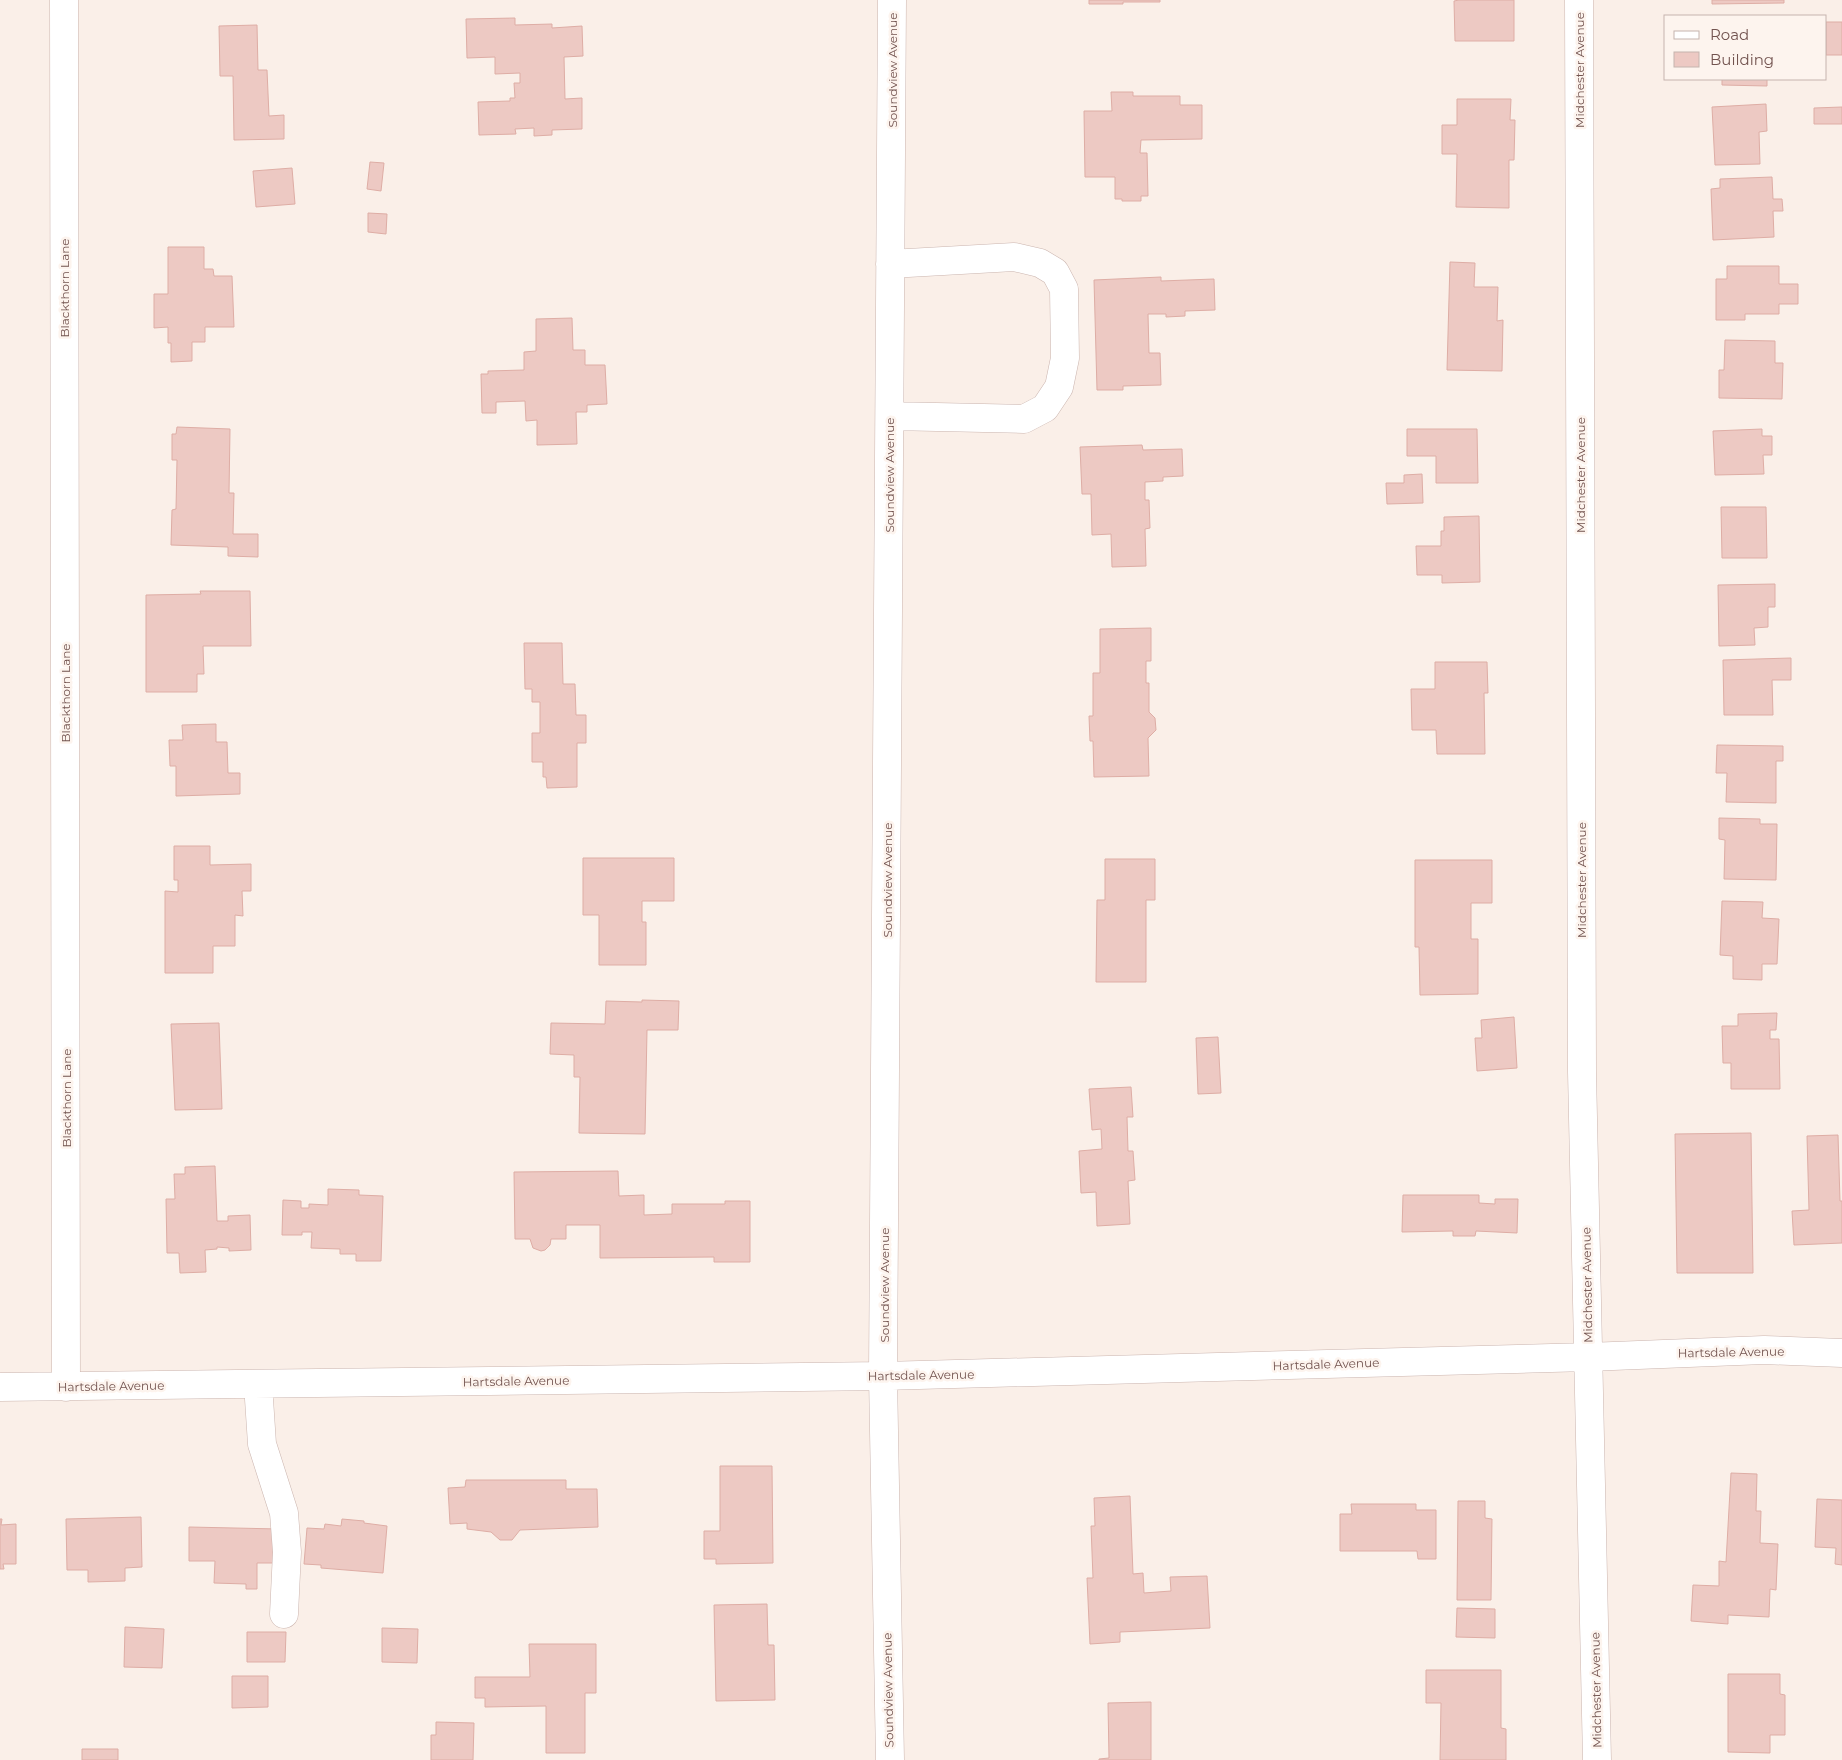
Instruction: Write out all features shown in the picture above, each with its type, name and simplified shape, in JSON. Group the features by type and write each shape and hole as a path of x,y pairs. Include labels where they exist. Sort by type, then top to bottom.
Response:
{"street":[{"name":"Blackthorn Lane","path":"64,0 66,1387"},
{"name":"Soundview Avenue","path":"890,1760 883,1376 892,0"},
{"name":"Midchester Avenue","path":"1579,0 1582,1072 1596,1760"},
{"path":"890,264 1014,257 1040,263 1055,272 1064,289 1065,358 1059,387 1045,408 1024,419 890,416"},
{"name":"Hartsdale Avenue","path":"0,1387 883,1376 1588,1357 1764,1350 1842,1352"},
{"path":"258,1384 262,1444 284,1513 287,1552 284,1614"}],"building":[{"path":"1089,0 1160,0 1160,2 1089,4"},
{"path":"1514,0 1514,41 1455,41 1454,1"},
{"path":"1712,0 1784,0 1784,3 1712,4"},
{"path":"515,18 515,25 552,24 552,28 582,26 583,56 564,57 565,99 582,98 582,129 552,130 552,135 534,136 534,128 515,129 516,134 479,135 478,102 510,101 510,98 515,98 514,83 520,83 520,73 495,74 495,57 467,58 466,19"},
{"path":"1827,22 1842,22 1842,55 1827,55"},
{"path":"257,25 258,70 267,70 269,116 284,115 284,139 234,140 233,76 220,76 219,26"},
{"path":"1722,80 1767,80 1767,86 1722,85"},
{"path":"1111,92 1133,92 1133,96 1180,96 1180,105 1202,105 1202,139 1141,140 1140,153 1147,153 1148,196 1141,196 1141,201 1115,199 1115,177 1085,177 1084,111 1112,111"},
{"path":"1457,99 1511,99 1510,120 1515,120 1514,160 1509,160 1509,208 1456,207 1457,154 1442,154 1442,125 1457,125"},
{"path":"1766,104 1767,131 1759,132 1760,164 1715,165 1712,107"},
{"path":"1842,107 1842,124 1814,124 1814,108"},
{"path":"370,162 384,163 381,191 367,189"},
{"path":"292,168 295,204 256,207 253,171"},
{"path":"1772,177 1773,199 1782,199 1783,211 1773,211 1774,237 1713,240 1711,189 1720,188 1720,179"},
{"path":"368,213 387,214 386,234 368,232"},
{"path":"168,247 204,247 204,269 213,269 214,276 232,276 234,327 205,327 205,342 192,342 192,361 171,362 171,343 168,343 168,327 154,328 154,294 168,294"},
{"path":"1450,262 1475,263 1474,287 1498,287 1497,321 1503,320 1502,371 1447,370"},
{"path":"1727,266 1779,266 1779,284 1798,284 1798,304 1779,304 1779,314 1745,314 1745,320 1716,320 1716,279 1727,279"},
{"path":"1161,277 1161,281 1214,279 1215,310 1185,311 1185,316 1166,317 1166,314 1148,314 1149,353 1160,353 1161,385 1123,386 1123,390 1097,390 1094,280"},
{"path":"572,318 573,350 585,350 585,365 605,365 607,404 587,405 587,412 576,412 577,444 537,445 537,420 526,421 525,401 496,402 496,413 482,413 481,374 488,374 488,371 524,370 524,352 536,351 536,319"},
{"path":"1725,340 1775,341 1775,363 1783,363 1782,399 1719,398 1719,370 1724,370"},
{"path":"177,427 230,429 229,493 234,493 233,534 258,534 258,557 228,556 228,547 171,545 172,510 176,509 177,460 172,460 172,434 176,434"},
{"path":"1407,429 1477,429 1478,483 1436,483 1436,456 1407,456"},
{"path":"1762,429 1762,436 1772,436 1772,455 1763,455 1764,474 1715,475 1713,431"},
{"path":"1142,445 1143,450 1182,449 1183,476 1163,477 1163,481 1145,482 1145,500 1149,500 1150,528 1145,529 1146,566 1112,567 1111,534 1092,535 1091,494 1082,494 1080,447"},
{"path":"1422,474 1423,503 1387,504 1386,483 1404,483 1404,475"},
{"path":"1721,507 1766,507 1767,558 1722,558"},
{"path":"1479,516 1480,582 1442,583 1442,575 1417,575 1416,546 1441,546 1441,531 1444,531 1444,517"},
{"path":"1775,584 1775,607 1768,607 1768,627 1754,628 1755,645 1719,646 1718,585"},
{"path":"200,591 250,591 251,646 203,646 204,674 197,674 197,692 146,692 146,595 201,594"},
{"path":"1151,628 1151,661 1146,661 1146,683 1149,683 1149,712 1155,718 1156,730 1148,738 1149,776 1094,777 1093,741 1090,741 1089,716 1093,716 1093,673 1100,673 1100,629"},
{"path":"524,643 562,643 563,684 575,684 576,715 586,715 586,743 577,743 577,787 547,788 546,777 543,777 543,762 532,762 532,733 540,733 540,702 532,702 532,689 525,689"},
{"path":"1791,658 1791,680 1772,680 1773,715 1724,715 1723,660"},
{"path":"1435,662 1487,662 1488,693 1484,693 1485,754 1437,754 1436,730 1412,730 1411,689 1435,689"},
{"path":"216,724 216,742 227,742 228,773 240,773 240,794 176,796 176,766 170,766 169,740 183,740 182,725"},
{"path":"1717,745 1783,746 1783,761 1776,761 1776,803 1726,802 1727,773 1716,773"},
{"path":"1719,818 1760,819 1760,824 1777,824 1776,880 1724,879 1725,840 1719,839"},
{"path":"174,846 210,846 210,865 251,864 251,891 242,891 243,916 235,915 235,946 213,946 213,973 165,973 165,891 178,892 178,880 174,880"},
{"path":"583,858 674,858 674,901 642,901 642,922 646,922 646,965 599,965 599,915 583,915"},
{"path":"1105,859 1155,859 1155,900 1146,900 1146,982 1096,982 1097,900 1105,900"},
{"path":"1415,860 1492,860 1492,903 1471,903 1471,939 1478,939 1478,994 1420,995 1419,947 1415,947"},
{"path":"1722,901 1763,902 1762,918 1779,919 1777,964 1762,964 1762,980 1733,979 1733,956 1720,955"},
{"path":"642,1000 679,1001 678,1030 647,1030 645,1134 579,1133 580,1077 574,1077 574,1055 550,1054 551,1023 605,1024 606,1001 642,1002"},
{"path":"1777,1013 1776,1030 1770,1030 1770,1039 1779,1039 1780,1089 1731,1089 1731,1063 1723,1063 1722,1026 1738,1026 1738,1014"},
{"path":"1514,1017 1517,1068 1477,1071 1475,1038 1482,1038 1481,1020"},
{"path":"219,1023 222,1109 175,1110 171,1024"},
{"path":"1218,1037 1221,1093 1198,1094 1196,1038"},
{"path":"1131,1087 1133,1117 1127,1117 1128,1151 1133,1151 1135,1180 1128,1181 1130,1224 1097,1226 1096,1192 1081,1193 1079,1151 1102,1149 1101,1129 1092,1130 1089,1089"},
{"path":"1751,1133 1753,1273 1677,1273 1675,1134"},
{"path":"1838,1135 1840,1201 1842,1201 1842,1243 1794,1245 1792,1211 1809,1210 1807,1136"},
{"path":"215,1166 217,1221 228,1221 228,1216 250,1215 251,1250 229,1251 229,1248 217,1247 217,1249 205,1250 206,1272 180,1273 179,1253 167,1253 166,1199 175,1199 174,1174 185,1174 185,1167"},
{"path":"618,1171 619,1196 644,1195 644,1215 672,1214 672,1204 725,1204 725,1201 750,1201 750,1262 714,1262 714,1257 600,1258 600,1225 566,1225 566,1239 551,1239 550,1245 541,1251 533,1248 530,1239 515,1239 514,1172"},
{"path":"328,1189 359,1190 359,1195 383,1196 381,1261 356,1261 356,1254 340,1254 340,1249 311,1248 312,1232 302,1232 302,1235 282,1235 283,1200 301,1201 301,1208 309,1208 309,1204 328,1205"},
{"path":"1403,1195 1479,1195 1479,1203 1495,1204 1495,1199 1518,1199 1517,1233 1476,1231 1475,1236 1453,1236 1453,1231 1402,1232"},
{"path":"720,1466 772,1466 773,1563 716,1564 716,1559 704,1559 704,1531 720,1531"},
{"path":"1731,1473 1757,1474 1756,1511 1761,1511 1760,1543 1778,1544 1776,1590 1770,1589 1769,1617 1728,1615 1728,1624 1691,1621 1693,1585 1719,1586 1719,1561 1726,1562"},
{"path":"466,1480 566,1480 566,1489 597,1489 598,1527 520,1530 512,1540 500,1540 491,1532 467,1529 467,1523 450,1524 448,1488 465,1487"},
{"path":"1130,1496 1133,1574 1143,1573 1144,1593 1171,1591 1170,1577 1207,1576 1210,1628 1120,1632 1120,1642 1090,1644 1087,1578 1093,1578 1091,1526 1095,1526 1094,1498"},
{"path":"1817,1499 1842,1500 1842,1565 1835,1564 1836,1548 1815,1547"},
{"path":"1458,1501 1485,1501 1485,1518 1492,1519 1491,1600 1457,1600"},
{"path":"1351,1504 1416,1504 1416,1510 1436,1510 1436,1559 1418,1559 1417,1551 1340,1551 1340,1514 1352,1514"},
{"path":"141,1517 142,1567 125,1568 125,1581 88,1582 88,1570 67,1570 66,1519"},
{"path":"0,1519 2,1519 1,1525 16,1524 16,1564 3,1564 4,1569 0,1569"},
{"path":"342,1519 387,1526 383,1573 321,1568 321,1565 304,1564 307,1528 324,1529 325,1524 341,1526"},
{"path":"189,1527 279,1529 278,1563 257,1563 257,1589 246,1589 246,1584 214,1583 215,1561 189,1561"},
{"path":"767,1604 768,1645 774,1645 775,1700 716,1701 714,1605"},
{"path":"1457,1608 1495,1609 1495,1638 1456,1637"},
{"path":"125,1627 164,1629 162,1668 124,1667"},
{"path":"382,1628 418,1629 417,1663 382,1662"},
{"path":"247,1632 286,1632 285,1662 247,1662"},
{"path":"529,1644 596,1644 596,1693 585,1693 585,1753 546,1753 546,1706 485,1707 485,1698 475,1698 475,1677 530,1677"},
{"path":"1426,1670 1501,1670 1501,1728 1506,1729 1506,1760 1440,1760 1441,1703 1426,1703"},
{"path":"1728,1674 1780,1674 1780,1694 1785,1695 1785,1735 1770,1735 1770,1753 1728,1752"},
{"path":"232,1676 268,1676 268,1707 232,1708"},
{"path":"1151,1702 1151,1760 1099,1760 1109,1758 1108,1703"},
{"path":"436,1722 474,1723 473,1760 431,1760 431,1735 436,1735"},
{"path":"82,1749 118,1749 118,1760 82,1760"}]}
